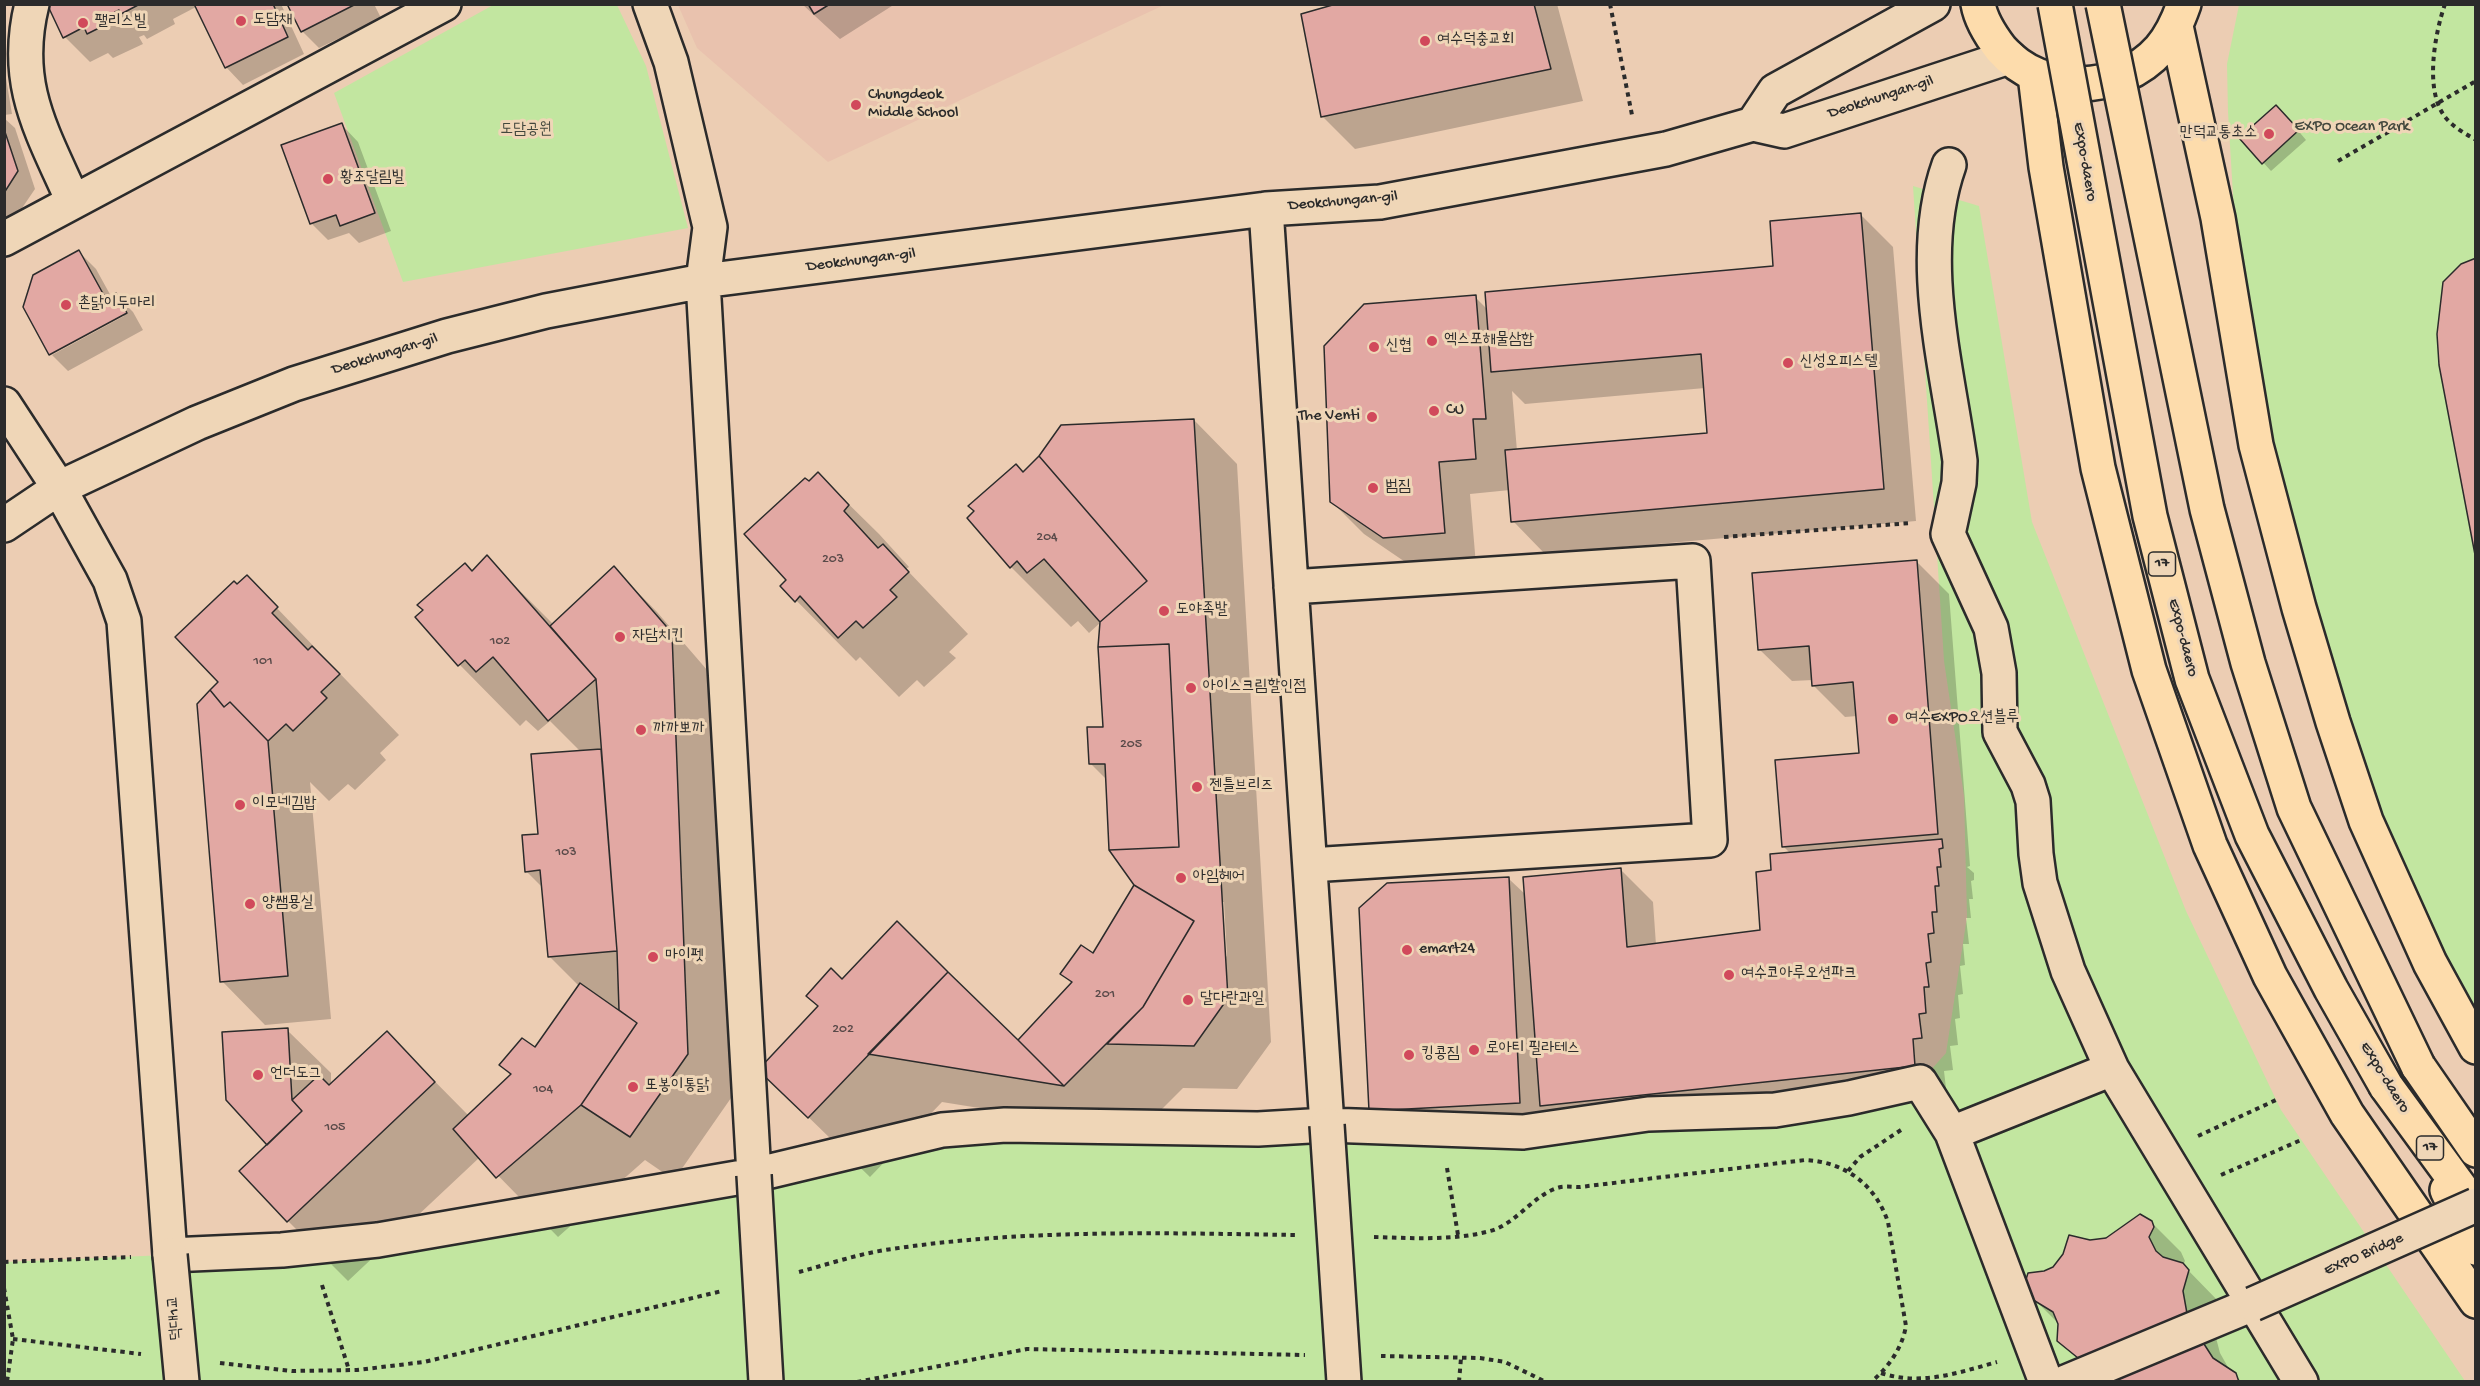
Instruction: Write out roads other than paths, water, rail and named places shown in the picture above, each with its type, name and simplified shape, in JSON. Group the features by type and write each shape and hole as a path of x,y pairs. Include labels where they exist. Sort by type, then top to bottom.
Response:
{"main road":[{"path":"1978,4 1990,36 2022,66 2058,82 2086,84 2114,80 2138,67 2160,49 2180,15"},
{"name":"Expo-daero","path":"2055,4 2150,516 2192,679 2252,836 2331,989 2386,1086 2475,1207"},
{"name":"17","path":"2103,4 2207,509 2248,663 2294,808 2418,1066 2466,1129 2475,1150"},
{"path":"2180,15 2218,218 2256,445 2299,608 2332,722 2366,821 2430,963 2475,1047"},
{"path":"2022,66 2046,167 2098,468 2149,670 2210,845 2270,976 2347,1114 2475,1301"},
{"path":"2417,1130 2475,1248"}],"street":[{"path":"32,4 24,54 31,104 73,201"},
{"path":"4,239 444,4"},
{"path":"650,4 671,62 710,227 704,281 766,1382"},
{"path":"1753,124 1775,91 1934,4"},
{"name":"Deokchungan-gil","path":"4,525 59,488 197,423 294,384 362,362 546,311 704,281 1266,209 1380,202 1640,154 1753,124 1784,130 2022,66"},
{"path":"1949,165 1939,193 1934,251 1937,302 1960,461 1959,483 1948,534 1991,628 1999,673 2000,732 2028,785 2033,801 2036,854 2047,912 2068,971 2112,1069 2301,1382"},
{"path":"1266,209 1344,1382"},
{"name":"덕대1교","path":"4,404 59,488 110,580 124,621 170,1255 182,1382"},
{"path":"1292,587 1693,561 1710,840 1310,865"},
{"path":"1945,1121 2112,1069"},
{"path":"170,1255 378,1240 754,1175 942,1130 1005,1125 1258,1129 1327,1125 1523,1132 1648,1114 1775,1110 1849,1098 1920,1082 1945,1121 2046,1382"},
{"name":"EXPO Bridge","path":"2066,1382 2253,1304 2475,1207"}],"place":[{"name":"도담채","path":"241,21"},
{"name":"팰리스빌","path":"83,23"},
{"name":"여수덕충교회","path":"1425,41"},
{"name":"Chungdeok Middle School","path":"856,105"},
{"name":"만덕교통초소","path":"2269,134"},
{"name":"황조달림빌","path":"328,179"},
{"name":"촌닭이두마리","path":"66,305"},
{"name":"엑스포해물삼합","path":"1432,341"},
{"name":"신협","path":"1374,347"},
{"name":"신성오피스텔","path":"1788,363"},
{"name":"CU","path":"1434,411"},
{"name":"The Venti","path":"1372,417"},
{"name":"범짐","path":"1373,488"},
{"name":"도야족발","path":"1164,611"},
{"name":"자담치킨","path":"620,637"},
{"name":"아이스크림할인점","path":"1191,688"},
{"name":"여수EXPO오션블루","path":"1893,719"},
{"name":"까까뽀까","path":"641,730"},
{"name":"젠틀브리즈","path":"1197,787"},
{"name":"이모네김밥","path":"240,805"},
{"name":"아임헤어","path":"1181,878"},
{"name":"양쌤묭실","path":"250,904"},
{"name":"emart24","path":"1407,950"},
{"name":"마이펫","path":"653,957"},
{"name":"여수코아루오션파크","path":"1729,975"},
{"name":"달다란과일","path":"1188,1000"},
{"name":"로아티 필라테스","path":"1474,1050"},
{"name":"킹콩짐","path":"1409,1055"},
{"name":"언더도그","path":"258,1075"},
{"name":"또봉이통닭","path":"633,1087"}],"park label":[{"name":"EXPO Ocean Park","path":"2352,128"},
{"name":"도담공원","path":"526,131"}]}
